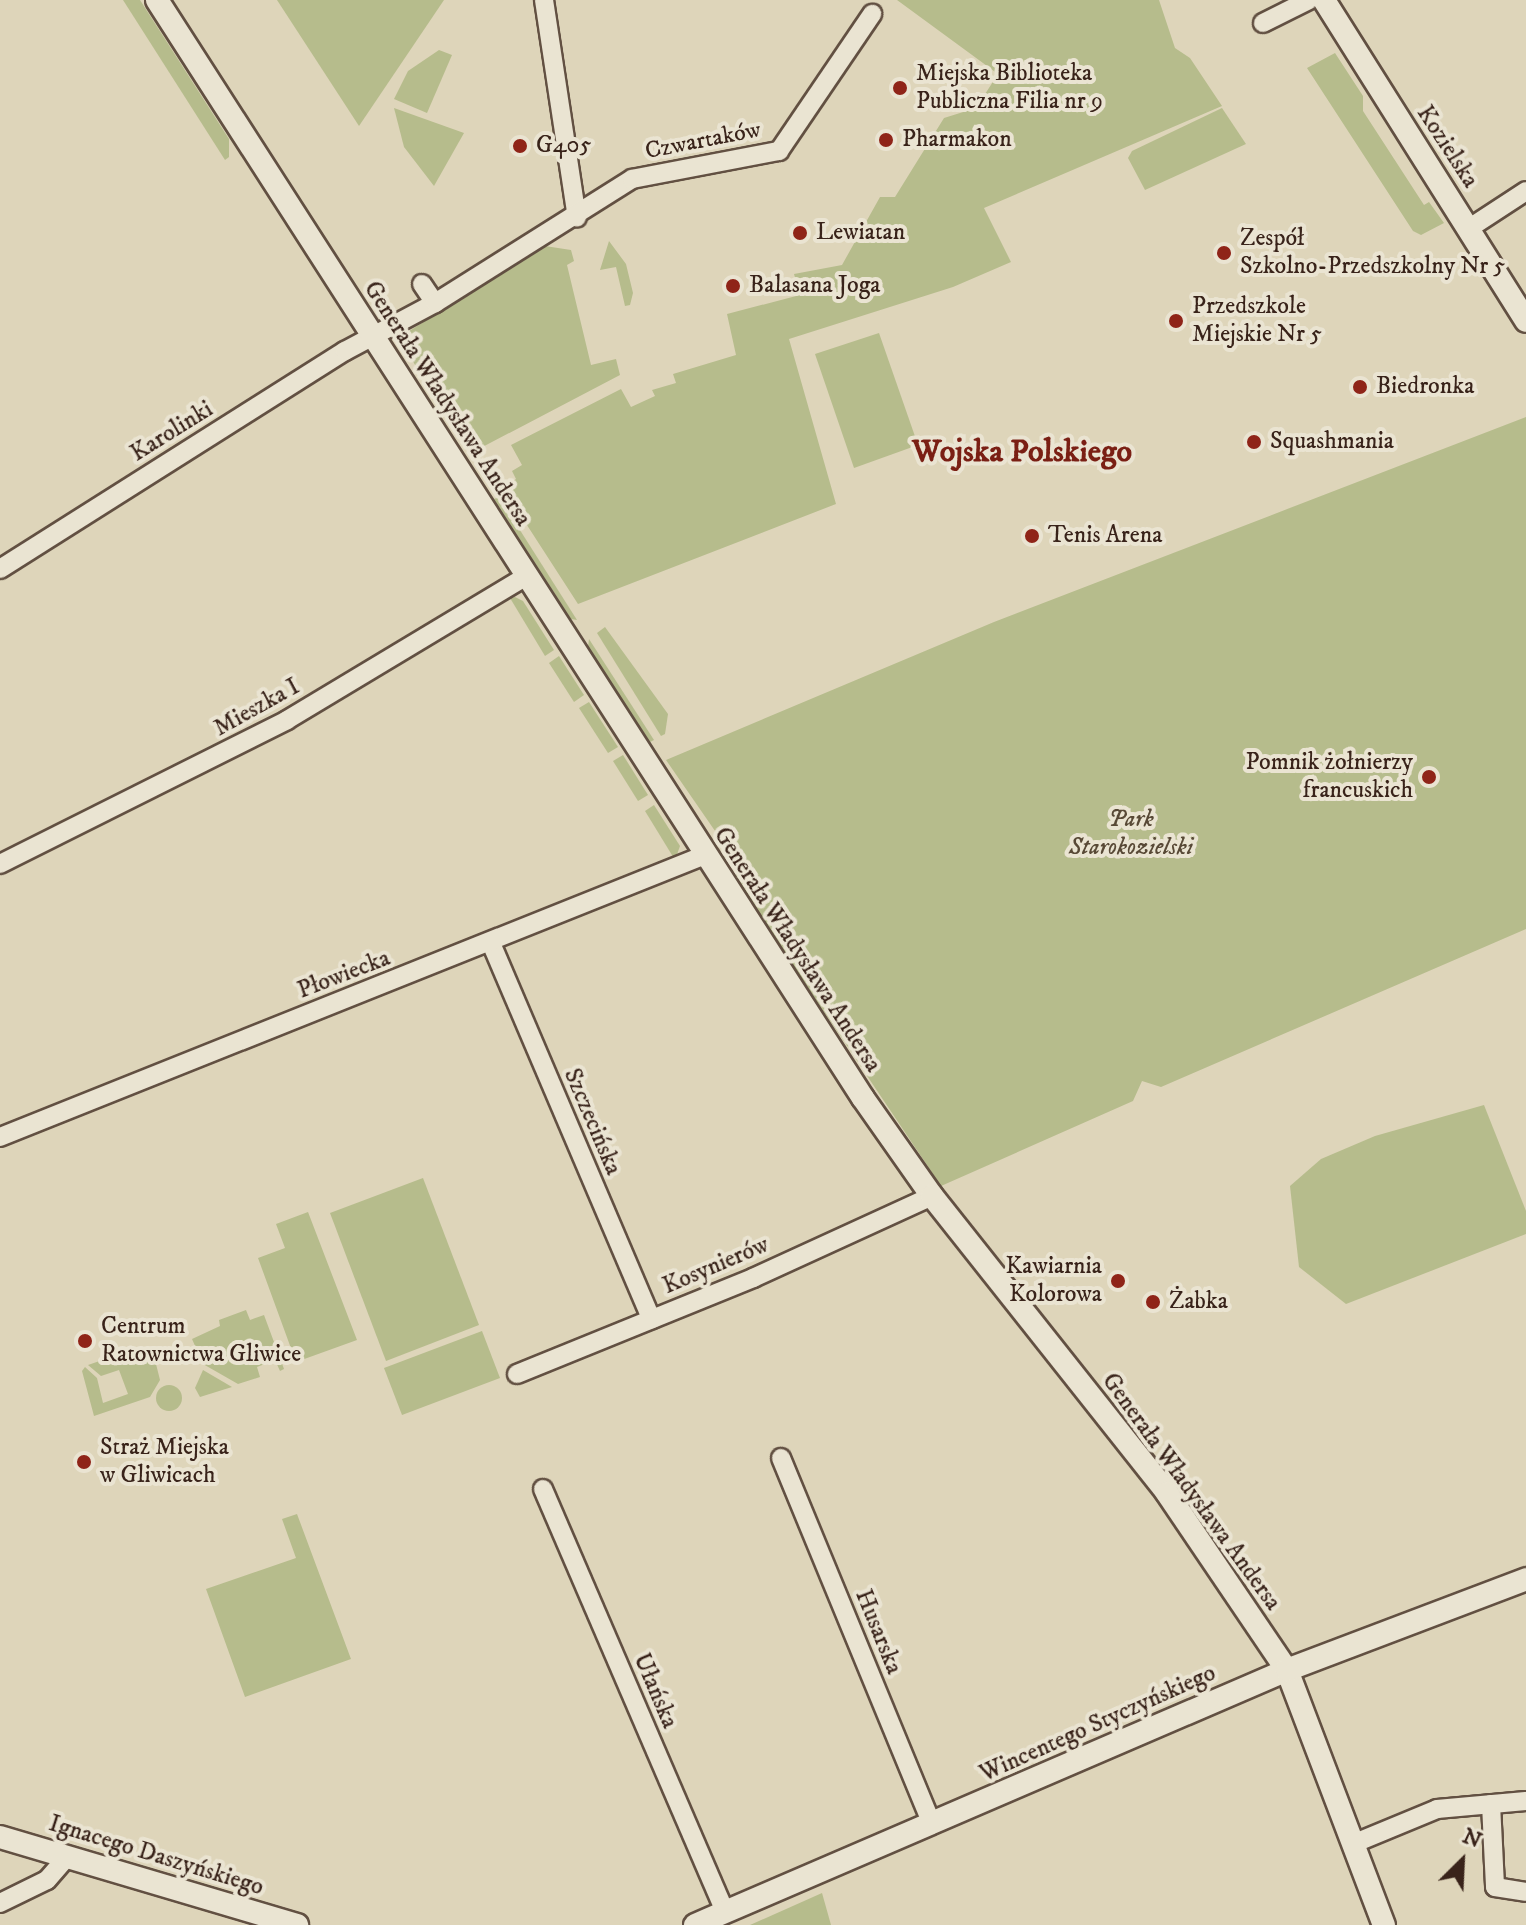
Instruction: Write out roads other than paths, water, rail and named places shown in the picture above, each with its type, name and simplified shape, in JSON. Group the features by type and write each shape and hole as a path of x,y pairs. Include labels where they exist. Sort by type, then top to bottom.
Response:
{"street":[{"name":"Generała Władysława Andersa","path":"157,0 705,855 932,1196 1159,1483 1287,1670 1384,1925"},
{"path":"544,0 577,218"},
{"path":"1263,23 1309,0"},
{"name":"Kozielska","path":"1324,0 1526,321"},
{"name":"Czwartaków","path":"372,338 577,218 632,179 779,151 872,14"},
{"path":"1468,229 1526,191"},
{"path":"422,284 435,303"},
{"name":"Karolinki","path":"0,569 372,338"},
{"name":"Mieszka I","path":"0,864 287,720 527,576"},
{"name":"Płowiecka","path":"0,1137 705,855"},
{"name":"Szczecińska","path":"491,943 651,1319"},
{"name":"Kosynierów","path":"517,1374 932,1196"},
{"name":"Husarska","path":"781,1458 932,1824"},
{"name":"Ułańska","path":"543,1489 725,1912"},
{"name":"Wincentego Styczyńskiego","path":"695,1925 1287,1670 1526,1579"},
{"path":"1355,1843 1437,1809 1526,1801"},
{"path":"1491,1804 1495,1887 1526,1892"},
{"name":"Ignacego Daszyńskiego","path":"0,1837 297,1925"},
{"path":"0,1903 47,1880 67,1857"}],"place":[{"name":"Miejska Biblioteka Publiczna Filia nr 9","path":"900,88"},
{"name":"Pharmakon","path":"886,140"},
{"name":"G405","path":"520,146"},
{"name":"Lewiatan","path":"800,233"},
{"name":"Zespół Szkolno-Przedszkolny Nr 5","path":"1224,253"},
{"name":"Balasana Joga","path":"733,286"},
{"name":"Przedszkole Miejskie Nr 5","path":"1176,321"},
{"name":"Biedronka","path":"1360,387"},
{"name":"Squashmania","path":"1254,442"},
{"name":"Tenis Arena","path":"1032,536"},
{"name":"Pomnik żołnierzy francuskich","path":"1429,777"},
{"name":"Kawiarnia Kolorowa","path":"1118,1281"},
{"name":"Żabka","path":"1153,1302"},
{"name":"Centrum Ratownictwa Gliwice","path":"85,1341"},
{"name":"Straż Miejska w Gliwicach","path":"84,1462"}],"district":[{"name":"Wojska Polskiego","path":"1022,452"}],"park label":[{"name":"Park Starokozielski","path":"1131,834"}]}
